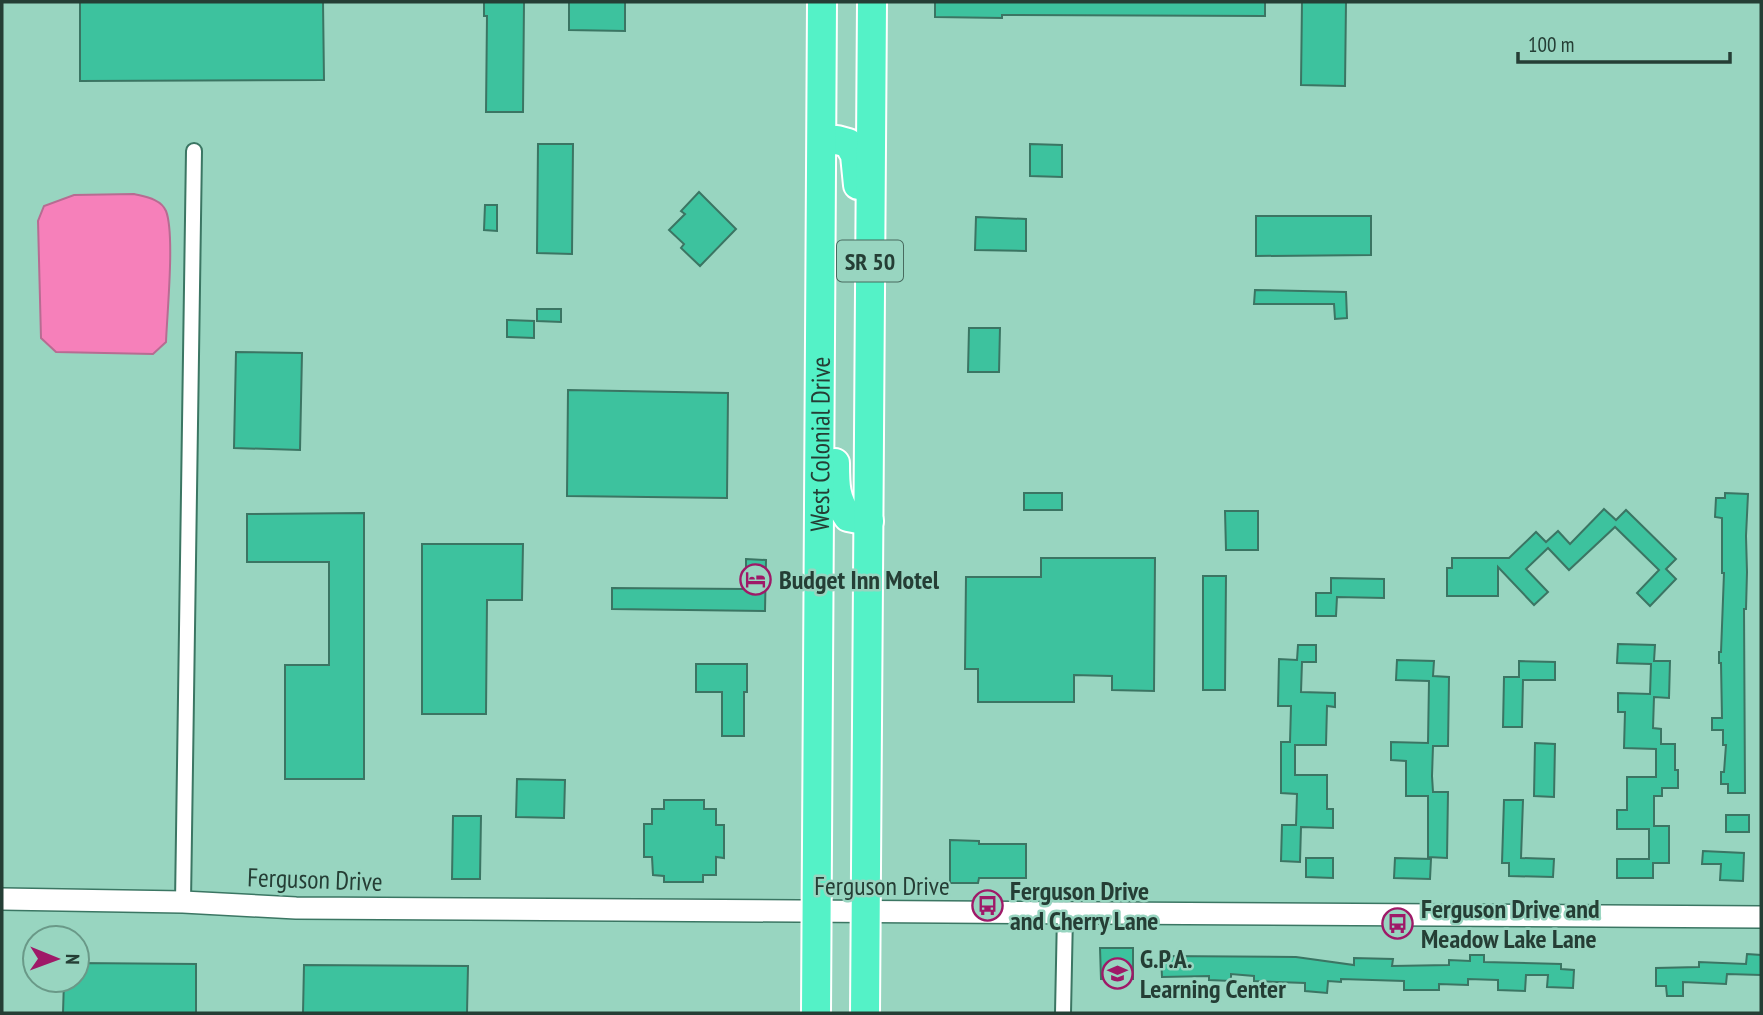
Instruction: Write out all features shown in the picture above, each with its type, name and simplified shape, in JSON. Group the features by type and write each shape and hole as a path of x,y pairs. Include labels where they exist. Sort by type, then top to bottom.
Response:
{"highway":[{"name":"West Colonial Drive","path":"816,1013 822,2"},
{"name":"West Colonial Drive","path":"865,1013 872,2"},
{"path":"822,141 837,140 848,144 855,155 858,173 860,278 870,296"},
{"path":"820,366 836,385 835,494 848,517 869,520"}],"street":[{"path":"183,902 194,151"},
{"name":"Ferguson Drive","path":"2,899 183,902 305,908 1761,917"},
{"path":"1063,1013 1065,914"}],"shaded area":[{"path":"134,194 161,204 169,222 166,342 153,354 56,352 41,338 38,221 44,206 74,195"}],"building":[{"path":"80,2 323,2 324,80 80,81"},
{"path":"484,2 524,2 523,112 486,112 487,16 484,16"},
{"path":"569,2 625,2 625,31 569,30"},
{"path":"935,2 1265,2 1265,16 935,17"},
{"path":"1302,2 1346,2 1345,86 1301,85"},
{"path":"538,144 573,144 572,254 537,253"},
{"path":"1030,144 1062,145 1062,177 1030,176"},
{"path":"699,192 736,229 700,266 681,248 684,244 669,230 685,214 681,211"},
{"path":"485,205 497,205 497,231 484,230"},
{"path":"1256,216 1371,216 1371,255 1256,256"},
{"path":"976,217 1026,219 1026,251 975,250"},
{"path":"1255,290 1346,292 1347,318 1335,319 1334,304 1254,304"},
{"path":"537,309 561,309 561,322 537,321"},
{"path":"507,320 534,321 534,338 507,337"},
{"path":"969,328 1000,328 999,372 968,372"},
{"path":"236,352 302,353 300,450 234,448"},
{"path":"568,390 728,393 727,498 567,496"},
{"path":"1024,493 1062,493 1062,510 1024,510"},
{"path":"1725,493 1748,494 1744,609 1745,793 1728,793 1728,784 1721,784 1726,745 1723,745 1723,730 1712,730 1712,718 1722,718 1719,652 1724,573 1722,518 1715,517 1716,498 1725,498"},
{"path":"1604,509 1616,520 1626,510 1676,559 1666,569 1676,579 1650,606 1637,593 1659,570 1615,527 1569,570 1548,548 1526,569 1548,592 1534,605 1498,567 1498,596 1447,596 1447,568 1452,568 1452,558 1509,558 1536,532 1546,542 1558,531 1570,544"},
{"path":"1225,511 1258,511 1258,550 1226,550"},
{"path":"364,513 364,779 285,779 285,665 329,665 329,562 247,562 247,514"},
{"path":"422,544 523,544 522,600 487,600 486,714 422,714"},
{"path":"1041,558 1155,558 1154,691 1112,690 1112,676 1074,675 1074,702 978,702 978,669 965,669 966,577 1041,577"},
{"name":"Budget Inn Motel","path":"746,559 766,560 765,611 612,609 612,588 746,589"},
{"path":"1203,576 1226,576 1225,690 1203,690"},
{"path":"1331,578 1384,579 1384,598 1337,597 1336,616 1316,616 1316,593 1331,593"},
{"path":"1618,644 1655,645 1654,661 1670,661 1669,698 1654,697 1653,728 1661,729 1661,744 1675,744 1678,788 1662,788 1662,796 1654,796 1654,826 1669,826 1669,863 1653,863 1653,878 1617,878 1617,859 1649,859 1649,829 1617,829 1617,810 1627,810 1627,777 1656,777 1656,749 1624,748 1625,712 1618,712 1618,693 1650,694 1651,664 1617,663"},
{"path":"1298,645 1316,645 1316,662 1302,662 1301,692 1335,693 1335,707 1327,706 1326,745 1295,745 1295,775 1327,775 1327,809 1333,809 1333,828 1301,827 1300,862 1281,861 1282,825 1296,825 1297,794 1281,793 1281,742 1290,742 1291,706 1278,706 1279,659 1297,660"},
{"path":"1397,660 1434,661 1433,676 1449,677 1448,746 1433,746 1432,776 1433,792 1448,792 1447,858 1428,857 1428,796 1406,796 1406,761 1391,760 1391,742 1428,743 1429,681 1396,680"},
{"path":"1519,661 1555,662 1555,680 1523,680 1522,727 1503,727 1504,677 1519,677"},
{"path":"696,664 747,664 744,736 722,736 722,692 696,692"},
{"path":"1535,743 1555,744 1554,797 1534,796"},
{"path":"517,779 565,780 564,818 516,817"},
{"path":"664,800 704,800 704,809 716,809 716,825 724,825 724,858 716,857 716,875 703,875 703,882 664,882 664,876 653,875 652,857 644,857 644,824 652,824 652,809 664,809"},
{"path":"1504,800 1523,800 1521,858 1554,859 1553,877 1509,876 1509,863 1502,863"},
{"path":"1726,815 1749,815 1749,832 1726,832"},
{"path":"453,816 481,816 480,879 452,879"},
{"path":"950,840 979,841 979,844 1026,844 1026,878 979,878 978,883 950,883"},
{"path":"1703,851 1744,853 1743,881 1720,880 1721,864 1702,864"},
{"path":"1306,858 1333,858 1333,878 1306,877"},
{"path":"1395,858 1431,859 1430,879 1394,878"},
{"path":"1100,948 1133,948 1133,979 1101,979"},
{"path":"1747,954 1761,955 1761,975 1727,974 1726,984 1683,982 1683,996 1667,996 1666,986 1656,986 1656,968 1699,967 1699,962 1746,964"},
{"path":"1470,955 1484,955 1484,962 1561,964 1561,969 1574,970 1573,988 1547,987 1548,975 1526,975 1525,991 1498,990 1498,980 1468,979 1468,985 1439,984 1439,990 1404,990 1404,981 1341,979 1341,982 1328,981 1327,993 1305,991 1305,983 1254,981 1254,976 1231,974 1231,981 1209,980 1209,976 1162,977 1161,956 1296,957 1354,965 1354,958 1393,959 1392,966 1449,965 1449,960 1470,961"},
{"path":"91,963 196,964 196,1013 63,1013 64,994 91,994"},
{"path":"304,965 468,966 467,1013 303,1013"}],"place":[{"name":"Budget Inn Motel","path":"756,579"},
{"name":"Ferguson Drive and Cherry Lane","path":"987,905"},
{"name":"Ferguson Drive and Meadow Lake Lane","path":"1398,923"},
{"name":"G.P.A. Learning Center","path":"1117,973"}]}
